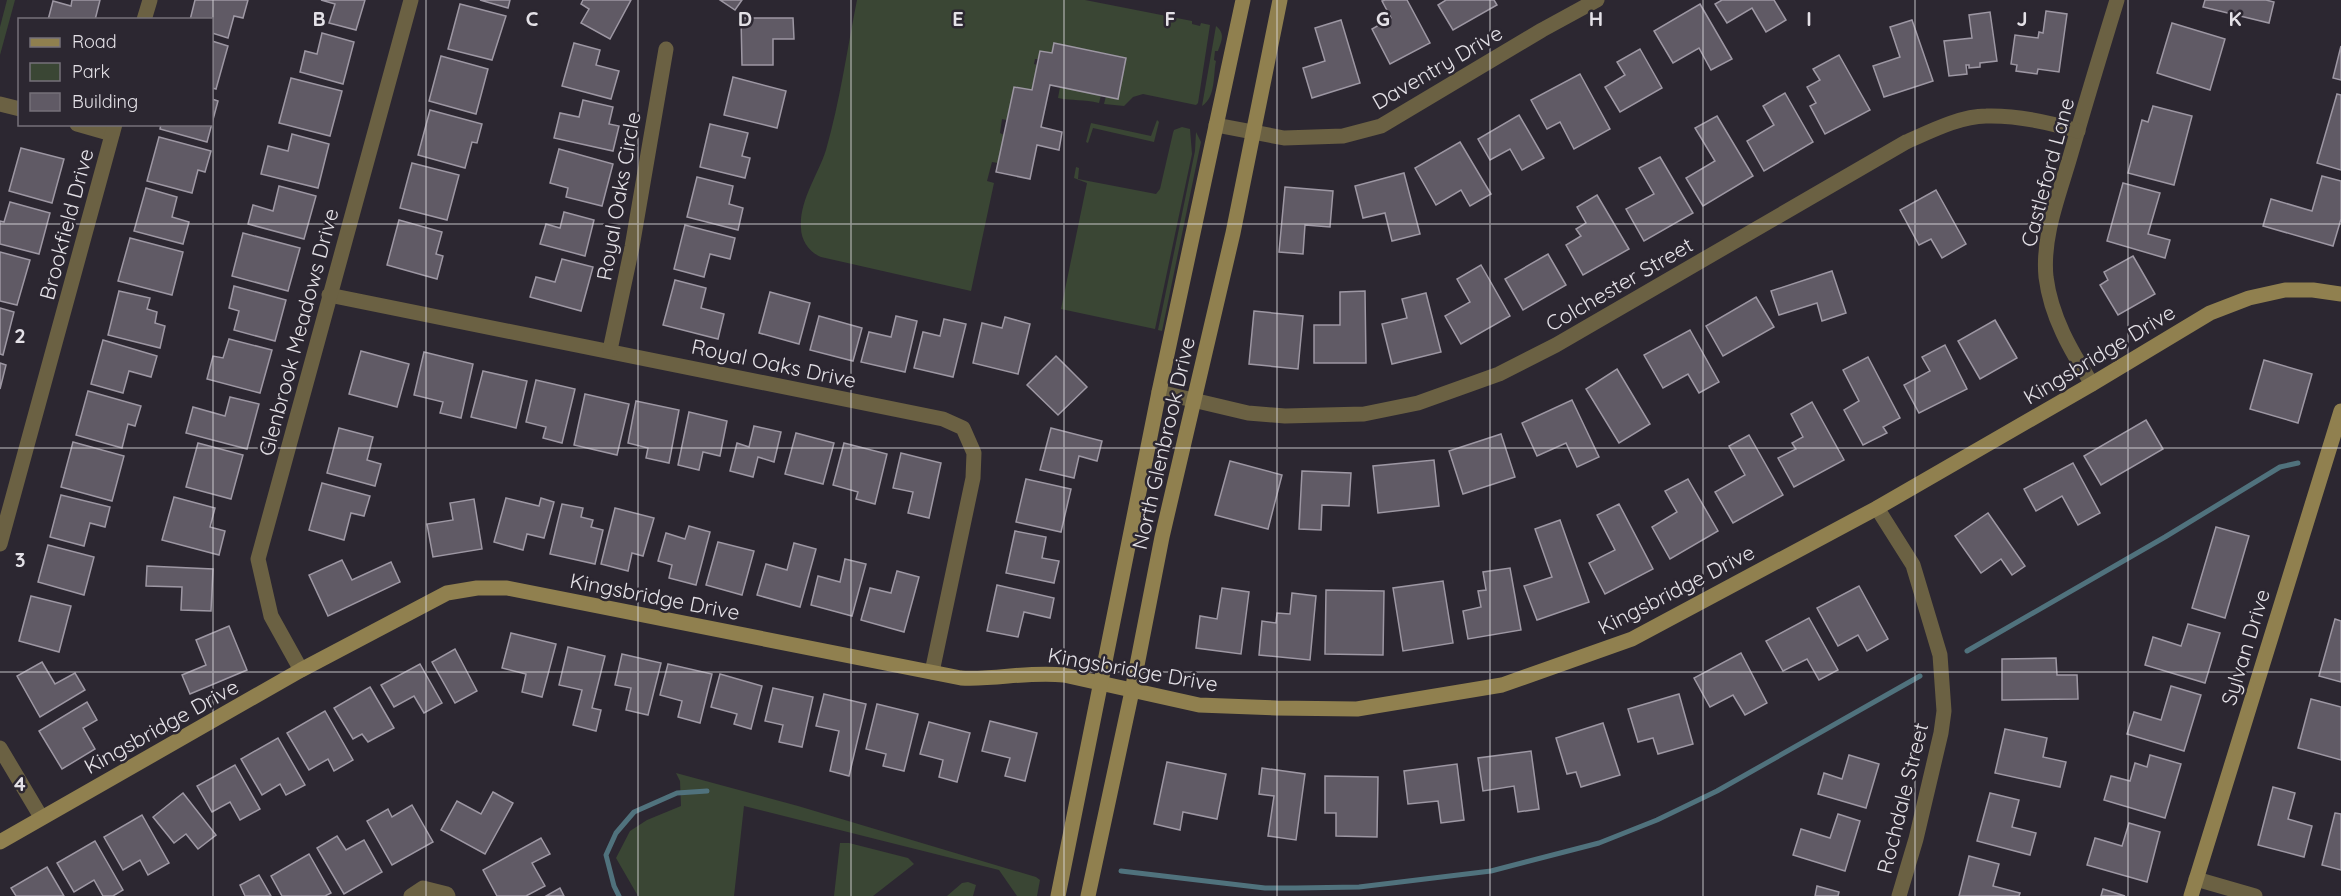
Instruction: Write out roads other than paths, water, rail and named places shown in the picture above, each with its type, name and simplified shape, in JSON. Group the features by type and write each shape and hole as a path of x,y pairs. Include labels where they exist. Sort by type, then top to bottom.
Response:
{"street":[{"path":"145,18 150,0"},
{"name":"Glenbrook Meadows Drive","path":"301,670 271,616 258,559 411,0"},
{"name":"North Glenbrook Drive","path":"1058,896 1159,392 1243,0"},
{"name":"North Glenbrook Drive","path":"1088,896 1162,537 1226,266 1280,0"},
{"name":"Daventry Drive","path":"1216,125 1284,138 1343,136 1381,126 1597,0"},
{"name":"Castleford Lane","path":"2092,384 2073,354 2056,320 2047,278 2045,255 2054,212 2117,0"},
{"name":"Royal Oaks Circle","path":"610,350 632,246 666,49"},
{"path":"0,104 18,108"},
{"name":"Colchester Street","path":"1159,392 1248,413 1285,416 1364,414 1418,403 1498,374 1556,345 1868,163 1941,126 1984,116 2041,120 2078,131"},
{"path":"91,126 113,129"},
{"name":"Brookfield Drive","path":"0,544 113,129"},
{"name":"Kingsbridge Drive","path":"0,842 301,670 447,593 477,588 507,588 961,678 983,679 1042,673 1064,675 1199,705 1357,709 1502,685 1632,639 1877,508 2210,313 2249,298 2284,290 2313,290 2341,294"},
{"name":"Royal Oaks Drive","path":"329,295 943,419 963,428 974,453 973,478 932,672"},
{"name":"Sylvan Drive","path":"2191,896 2341,411"},
{"name":"Rochdale Street","path":"1877,508 1913,565 1940,655 1944,711 1916,839 1899,896"},
{"path":"0,748 41,817"},
{"path":"2196,879 2255,896"},
{"path":"411,896 423,888 448,896"}],"waterway":[{"path":"1967,651 2165,537 2280,467 2298,463"},
{"path":"1121,871 1265,888 1359,887 1491,871 1599,843 1657,820 1717,791 1920,676"},
{"path":"619,896 606,855 616,833 634,812 677,793 707,791"}]}
